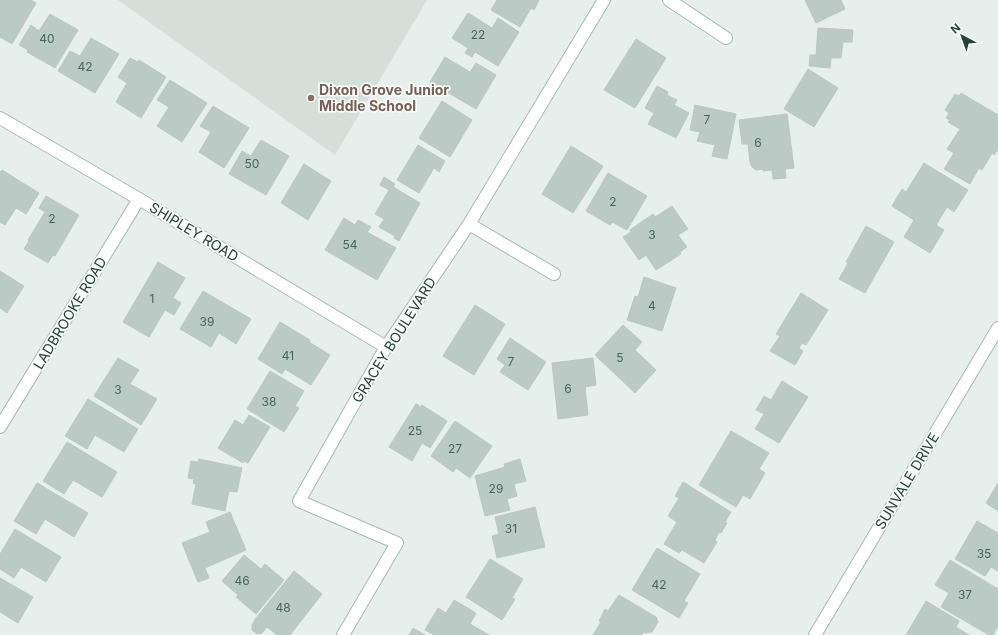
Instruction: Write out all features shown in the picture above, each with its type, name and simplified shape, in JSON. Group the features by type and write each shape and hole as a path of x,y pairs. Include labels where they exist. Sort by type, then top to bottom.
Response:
{"street":[{"name":"GRACEY BOULEVARD","path":"343,635 397,543 299,501 386,348 469,224 604,0"},
{"path":"669,0 726,38"},
{"name":"SHIPLEY ROAD","path":"0,118 139,199 386,348"},
{"name":"LADBROOKE ROAD","path":"0,427 139,199"},
{"path":"469,224 554,274"},
{"name":"SUNVALE DRIVE","path":"815,635 998,328"}],"shaded area":[{"name":"Dixon Grove Junior Middle School","path":"118,0 427,0 335,155"}],"building":[{"path":"0,0 31,0 36,3 12,44 0,37"},
{"path":"497,0 539,0 534,10 531,8 520,27 491,10"},
{"path":"805,0 841,0 845,9 816,23"},
{"path":"468,13 492,28 498,18 519,32 498,66 475,52 472,57 465,53 468,48 452,38"},
{"path":"50,14 78,30 55,68 27,52 28,50 19,45 31,25 39,31"},
{"path":"818,28 853,30 852,42 843,42 841,58 831,58 830,68 809,66 810,55 816,55"},
{"path":"91,38 119,54 95,93 58,71 70,51 80,56"},
{"path":"636,39 666,58 635,108 604,90"},
{"path":"445,57 470,72 476,63 496,75 476,109 430,82"},
{"path":"130,58 138,62 139,60 166,77 141,118 116,102 127,83 118,77"},
{"path":"808,69 838,88 814,127 784,109"},
{"path":"170,80 207,103 182,142 157,126 169,107 157,100"},
{"path":"657,86 668,92 667,95 677,100 674,105 689,113 676,138 648,124 654,113 645,108"},
{"path":"961,93 998,115 998,149 994,155 992,153 982,170 979,168 970,184 944,169 954,153 947,149 960,129 948,122 950,120 946,118 949,113 945,110 955,94 959,96"},
{"path":"442,101 472,120 450,157 419,138"},
{"path":"695,105 736,114 727,159 712,156 715,145 697,141 700,132 690,130"},
{"path":"213,106 249,128 224,168 199,152 211,132 200,126"},
{"path":"787,114 794,168 785,169 786,178 773,179 772,170 756,170 752,167 748,144 742,144 739,120"},
{"path":"261,140 289,156 266,195 229,174 242,151 251,156"},
{"path":"418,145 445,161 439,172 434,168 419,193 397,180"},
{"path":"571,146 603,166 573,213 542,194"},
{"path":"924,163 968,190 954,212 947,207 936,225 944,230 930,253 904,237 914,220 892,206 902,189 906,192"},
{"path":"304,164 331,181 308,220 281,203"},
{"path":"2,170 39,193 26,214 16,208 5,225 0,222 0,172"},
{"path":"608,173 647,196 627,230 612,222 610,225 586,211"},
{"path":"384,177 395,184 393,187 420,203 399,241 394,238 395,236 379,227 384,219 375,214 389,190 380,185"},
{"path":"46,196 79,215 55,256 53,255 48,263 24,249 45,212 39,208"},
{"path":"672,206 688,229 678,235 687,247 680,252 681,254 656,270 646,255 639,260 623,237 631,232 630,230 653,214 655,217"},
{"path":"344,218 355,225 358,220 371,227 367,232 396,248 377,280 325,250"},
{"path":"866,226 894,242 865,293 839,279 848,263 846,262"},
{"path":"158,262 185,278 173,298 181,303 174,315 165,310 149,337 123,322"},
{"path":"0,271 24,286 7,313 0,308"},
{"path":"644,277 676,288 662,331 627,320 635,296 638,297"},
{"path":"203,291 251,319 236,344 219,333 211,347 180,329"},
{"path":"801,293 828,310 806,345 802,343 799,348 803,351 795,365 770,351 780,336 776,334"},
{"path":"475,305 505,324 474,375 443,356"},
{"path":"280,322 310,340 309,342 330,355 311,385 285,369 282,374 258,359"},
{"path":"623,325 642,342 635,350 656,370 635,393 595,355"},
{"path":"510,338 546,362 528,390 500,372 505,365 497,359"},
{"path":"118,358 139,370 130,384 157,399 141,425 94,396"},
{"path":"593,358 596,385 585,387 588,415 558,419 552,363"},
{"path":"270,371 304,391 295,406 299,408 284,432 247,409"},
{"path":"782,381 808,397 779,443 755,429 764,414 756,410 764,396 771,400"},
{"path":"88,399 138,429 124,452 95,435 87,449 65,436"},
{"path":"416,404 421,407 422,405 447,421 430,448 422,443 412,461 389,447"},
{"path":"249,415 270,427 248,463 244,461 243,463 218,448 235,420 243,425"},
{"path":"455,421 492,446 470,478 456,468 453,472 431,456"},
{"path":"731,431 769,453 759,469 765,473 750,499 743,495 736,507 699,485"},
{"path":"67,442 117,472 102,497 73,480 64,494 43,481"},
{"path":"199,459 242,468 237,492 229,491 225,511 192,504 196,484 193,483 194,479 188,478 191,461 198,462"},
{"path":"520,459 526,481 514,484 517,496 507,499 510,510 485,516 475,476 505,467 504,464"},
{"path":"683,482 731,512 725,522 727,523 721,533 719,532 715,540 717,542 704,563 682,550 679,553 664,544 677,522 668,516 679,498 675,496"},
{"path":"37,483 88,513 74,537 45,519 36,534 14,521"},
{"path":"998,483 998,511 986,503"},
{"path":"535,507 545,547 497,558 492,536 499,534 495,517"},
{"path":"230,512 246,550 205,568 209,578 198,582 182,543 210,532 206,522"},
{"path":"977,521 998,533 998,571 991,567 985,576 955,559"},
{"path":"15,529 61,557 46,582 21,567 14,578 0,569 0,554"},
{"path":"657,548 700,574 684,601 688,603 679,618 632,590"},
{"path":"244,555 261,569 265,564 284,580 256,614 236,597 238,595 222,581"},
{"path":"490,559 523,579 512,598 515,599 502,620 466,597"},
{"path":"950,560 998,589 998,626 993,635 989,635 941,607 949,593 935,585"},
{"path":"294,571 322,594 290,635 277,635 267,627 262,633 257,634 252,630 252,625 256,618"},
{"path":"0,578 33,597 18,623 0,612"},
{"path":"619,595 656,617 658,622 652,632 644,632 642,635 593,635 601,622 599,621 605,609 608,611"},
{"path":"454,600 476,613 470,624 489,635 434,635 425,630 438,608 446,613"},
{"path":"926,601 959,621 956,627 969,635 906,635"},
{"path":"413,628 425,635 409,635"}],"place":[{"name":"Dixon Grove Junior Middle School","path":"311,98"}]}
